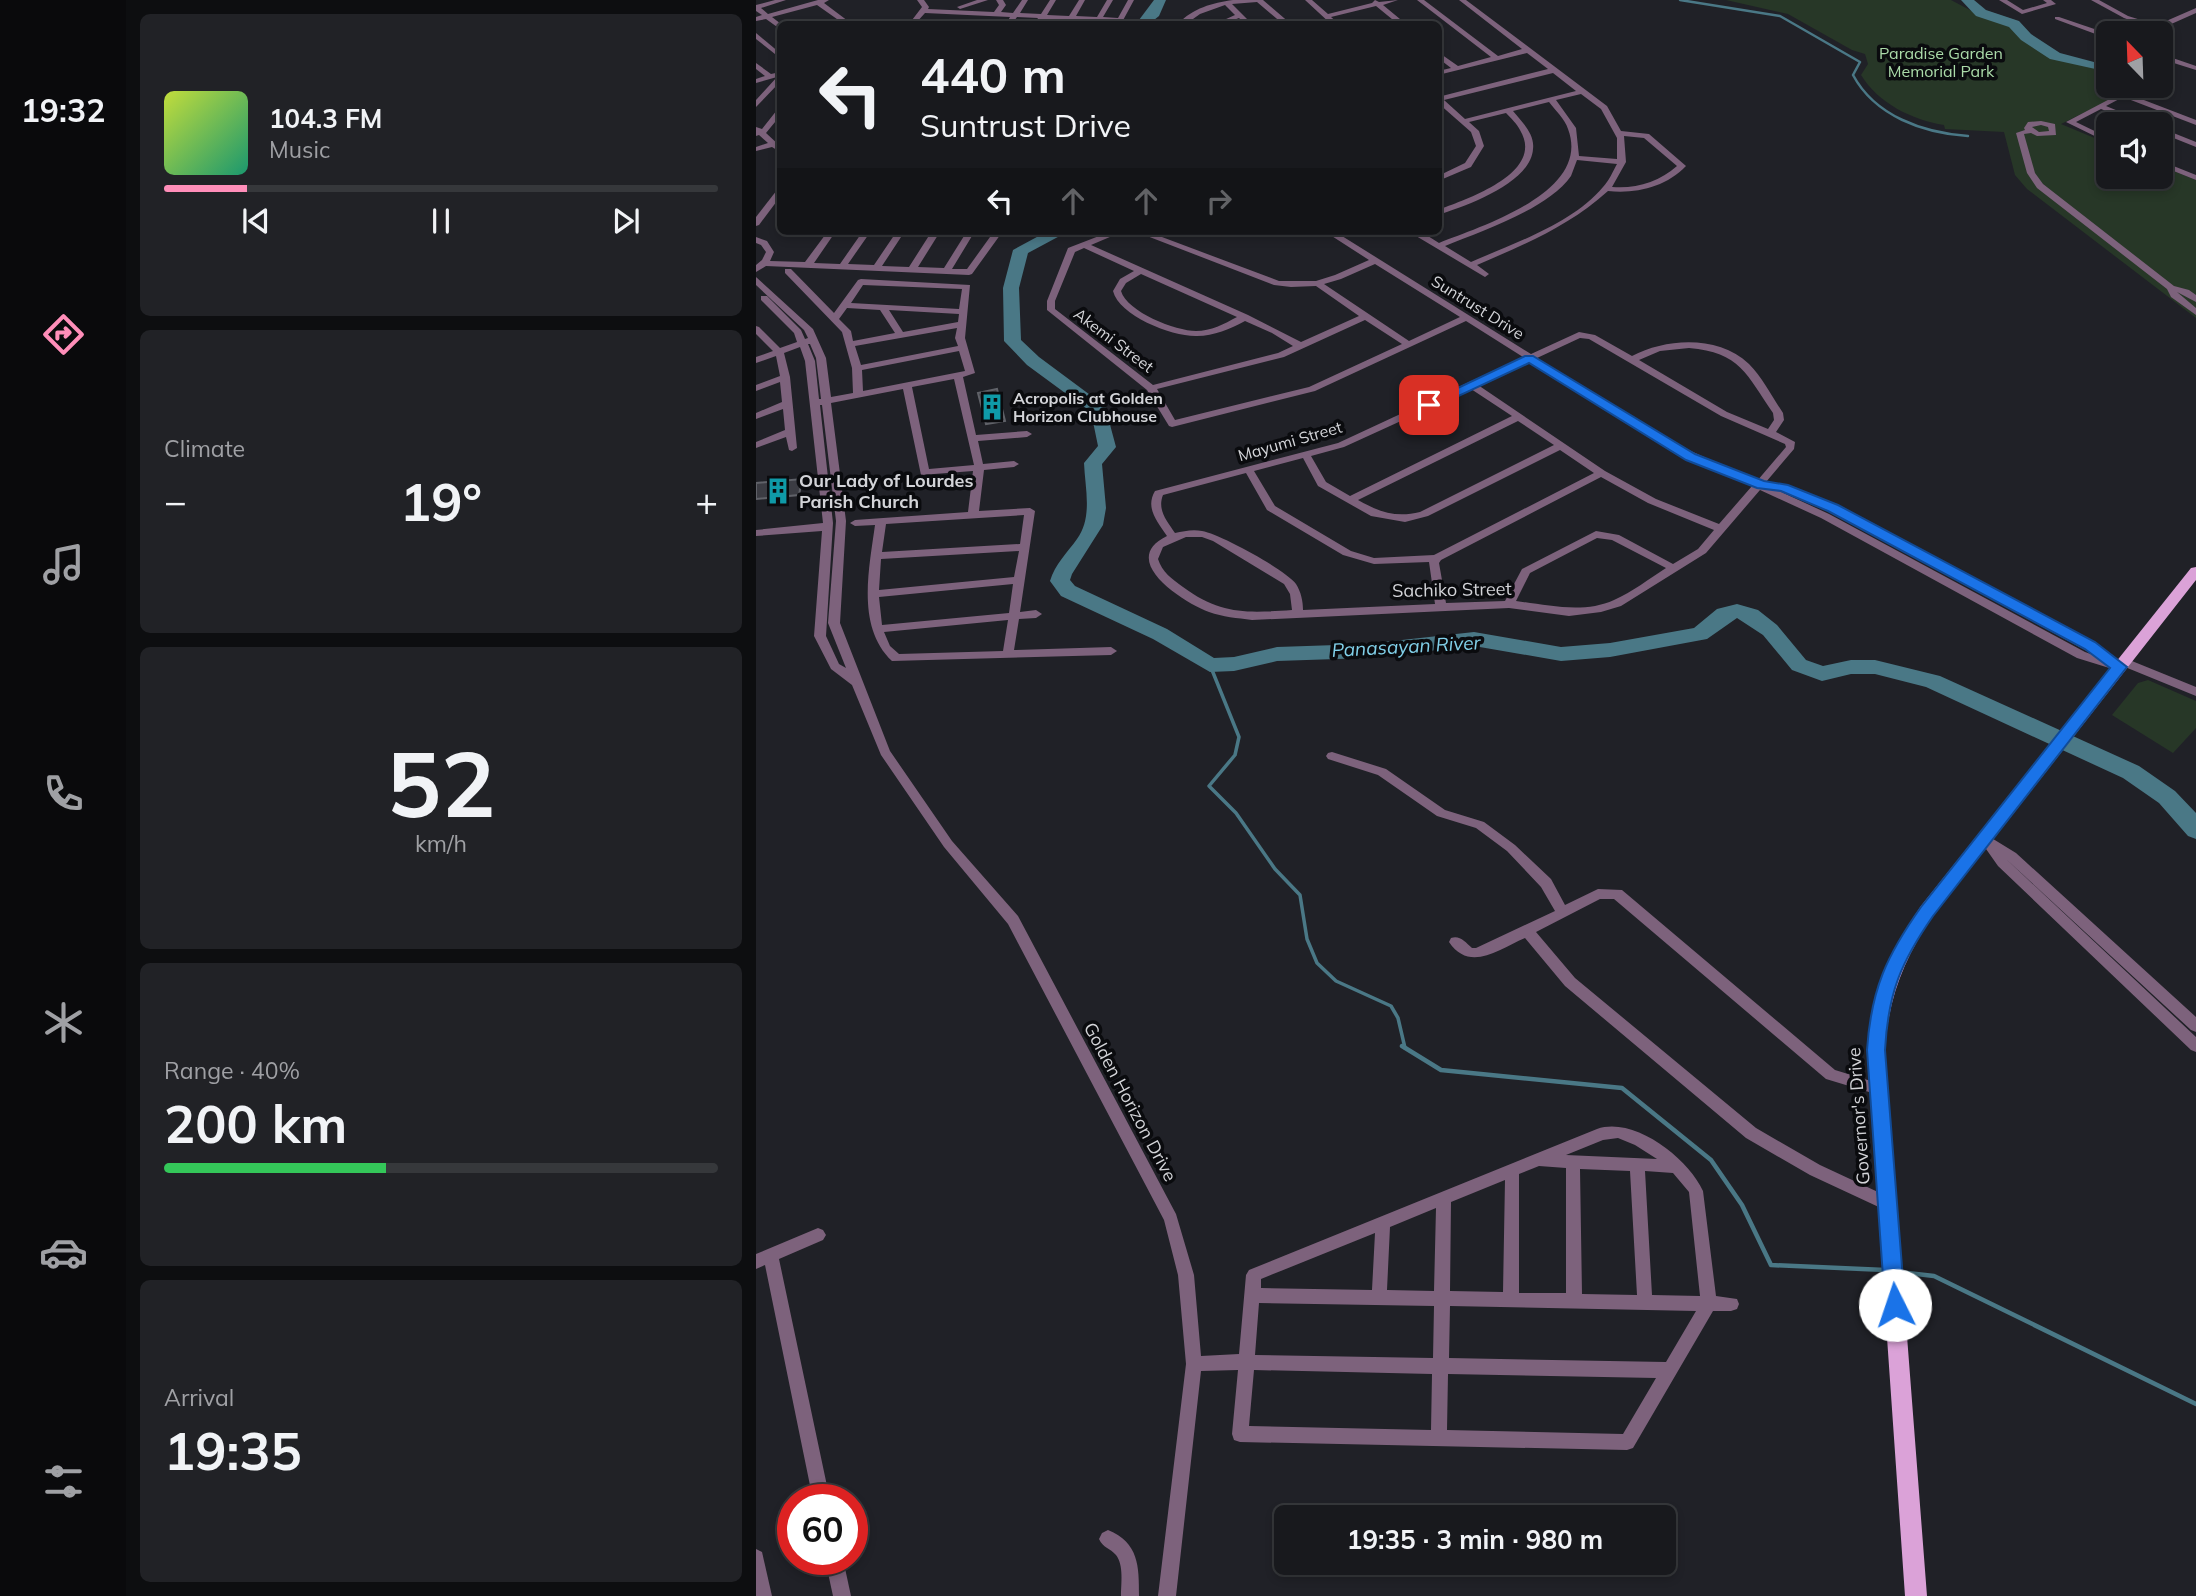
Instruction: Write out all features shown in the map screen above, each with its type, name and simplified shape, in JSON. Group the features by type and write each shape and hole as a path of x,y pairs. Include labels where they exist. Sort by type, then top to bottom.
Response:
{"main road":[{"name":"Governor's Drive","path":"1916,1596 1879,1089 1878,1017 1893,964 1920,920 2196,571"}],"street":[{"path":"756,7 783,0"},
{"path":"915,21 926,5 920,0"},
{"path":"953,21 960,10 985,0"},
{"path":"996,15 1003,4 999,0"},
{"path":"1011,21 1025,0"},
{"path":"1040,21 1053,0"},
{"path":"923,11 960,10 1069,21 1082,0"},
{"path":"1098,21 1110,0"},
{"path":"1120,21 1131,0"},
{"path":"1186,21 1194,15 1226,3 1256,0 1283,21"},
{"path":"1308,0 1332,21"},
{"path":"1326,16 1374,2 1395,0"},
{"path":"1420,0 1497,58"},
{"path":"1462,0 1584,91 1611,117 1619,133 1622,162 1608,189 1557,225 1469,265"},
{"path":"2002,0 2021,12 2053,4 2046,0"},
{"path":"2094,0 2137,21"},
{"path":"756,19 822,1 845,21"},
{"path":"1374,2 1398,21"},
{"path":"1226,3 1246,21"},
{"path":"756,7 777,24"},
{"path":"2172,21 2196,10"},
{"path":"982,21 988,14"},
{"path":"1226,21 1240,16"},
{"path":"2057,18 2096,32"},
{"path":"756,35 777,53"},
{"path":"1442,72 1528,50"},
{"path":"1442,57 1456,68"},
{"path":"2174,60 2196,68"},
{"path":"756,65 770,77"},
{"path":"1442,98 1554,70"},
{"path":"756,81 777,76"},
{"path":"756,105 777,80"},
{"path":"1465,121 1584,91"},
{"path":"2096,135 2070,122 2123,94 2196,122"},
{"path":"1439,246 1531,206 1551,193 1565,179 1577,158 1575,129 1551,99"},
{"path":"1442,102 1475,131 1480,146 1468,165 1442,177"},
{"path":"2100,106 2115,112"},
{"path":"1442,211 1500,186 1521,171 1530,151 1530,141 1520,120 1508,110"},
{"path":"777,116 758,132 777,146"},
{"path":"2030,131 2020,133 2036,181 2171,288 2196,299"},
{"path":"1608,189 1638,190 1682,166 1646,136 1619,133"},
{"path":"2173,135 2196,145"},
{"path":"756,149 777,148"},
{"path":"1577,158 1622,162"},
{"path":"2173,168 2196,178"},
{"path":"756,223 777,196"},
{"path":"809,263 829,235"},
{"path":"843,265 864,235"},
{"path":"877,267 898,235"},
{"path":"912,269 933,235"},
{"path":"947,271 968,235"},
{"path":"756,240 769,249 763,264 809,263 947,271 973,270 997,235"},
{"name":"Akemi Street","path":"1110,235 1071,250 1051,301 1051,310 1151,387 1172,424 1312,389 1408,345"},
{"path":"1149,235 1277,283 1299,287 1320,286 1374,261"},
{"name":"Suntrust Drive","path":"1334,235 1691,457 1761,485 1776,495 1825,516 2081,654 2121,664 2196,692"},
{"path":"1421,235 1485,274"},
{"path":"1084,245 1138,272 1245,317 1300,346"},
{"path":"789,271 835,318 851,344 857,368 858,395"},
{"path":"1138,272 1123,281 1117,291 1119,299 1168,331 1187,335 1206,333 1225,328 1245,317"},
{"name":"Golden Horizon Drive","path":"756,280 798,318 810,344 828,401 841,521 834,623 885,752 948,844 1013,920 1171,1219 1186,1275 1194,1364 1167,1596"},
{"path":"815,403 970,373 962,348 967,287 861,282 835,318"},
{"path":"1320,286 1408,345 1466,318"},
{"path":"2171,288 2174,295 2196,312"},
{"name":"Golden Horizon Drive","path":"756,291 810,344 827,527 820,636 835,666 856,682"},
{"path":"845,305 964,312"},
{"path":"883,307 900,335"},
{"path":"1151,387 1281,355 1365,316"},
{"path":"851,344 962,324"},
{"path":"756,328 779,352 785,377 792,448"},
{"path":"1584,334 1724,414 1790,442"},
{"name":"Mayumi Street","path":"1172,536 1154,504 1160,493 1341,444 1584,334"},
{"path":"756,360 810,344"},
{"path":"1632,360 1651,350 1667,347 1692,346 1727,353 1746,367 1778,413 1779,420 1771,432"},
{"path":"857,368 962,348"},
{"path":"958,376 979,467 973,515"},
{"path":"756,388 785,377"},
{"path":"1472,385 1601,473 1652,500 1722,528"},
{"path":"907,386 925,473 1014,464"},
{"path":"756,416 787,404"},
{"path":"1349,500 1518,417"},
{"path":"756,445 790,432"},
{"path":"972,438 1027,434"},
{"name":"Sachiko Street","path":"1172,536 1161,544 1154,556 1156,570 1173,585 1213,610 1252,616 1509,604 1569,612 1601,608 1617,603 1702,551 1761,485 1791,447 1790,442"},
{"path":"1306,455 1322,484 1390,519 1414,517 1560,446"},
{"path":"1248,469 1271,508 1347,553 1374,561 1436,558 1601,473"},
{"path":"855,523 1030,511 1008,654"},
{"path":"881,521 873,611 878,629 891,655 896,658 1111,651"},
{"path":"756,533 827,527"},
{"path":"1172,536 1192,533 1209,536 1285,579 1298,597 1298,613"},
{"path":"1509,604 1526,570 1596,534 1615,537 1675,569"},
{"path":"877,556 1024,547"},
{"path":"1436,558 1434,563 1441,607"},
{"path":"874,594 1018,580"},
{"path":"878,629 1036,614"},
{"path":"1332,756 1382,772 1441,813 1480,825 1511,848 1546,883 1562,912"},
{"path":"1985,839 2012,856 2196,1026"},
{"path":"1985,839 2002,863 2196,1046"},
{"path":"1456,942 1469,953 1477,953 1527,931 1598,894 1617,894 1831,1075 1879,1089"},
{"path":"1527,931 1570,982 1751,1133 1888,1213"},
{"path":"1618,1132 1630,1136 1677,1166 1688,1175 1696,1191 1709,1304 1627,1442 1240,1433 1254,1275 1602,1134 1618,1132"},
{"path":"1535,1161 1677,1166"},
{"path":"1573,1162 1574,1301"},
{"path":"1637,1164 1645,1303"},
{"path":"1511,1300 1512,1170"},
{"path":"1438,1438 1444,1198"},
{"path":"1379,1297 1383,1223"},
{"path":"818,1235 763,1258 818,1484"},
{"path":"1252,1294 1731,1304"},
{"path":"1194,1364 1669,1370"},
{"path":"1108,1539 1123,1547 1127,1554 1130,1596"},
{"path":"756,1558 763,1596"},
{"path":"837,1575 842,1596"}],"green space":[{"name":"Paradise Garden Memorial Park","path":"1726,0 1951,0 1983,17 2014,24 2026,37 2056,56 2096,67 2096,98 2114,98 2061,124 2096,139 2096,189 2173,189 2173,171 2196,180 2196,318 2027,189 2015,175 2004,132 1945,129 1944,125 1897,109 1877,94 1861,75 1868,64 1865,54 1852,50 1788,14"},
{"path":"2148,680 2196,701 2196,728 2173,753 2112,715 2138,683"}],"building":[{"name":"Acropolis at Golden Horizon Clubhouse","path":"997,389 1005,421 986,424 978,393"},
{"name":"Our Lady of Lourdes Parish Church","path":"802,479 799,495 756,499 756,483"}],"waterway":[{"path":"1145,21 1154,13 1160,0"},
{"path":"1680,0 1780,16 1860,62 1853,75 1862,89 1887,112 1934,131 1968,136"},
{"path":"1967,0 1981,13 2014,24 2026,37 2055,56 2096,66"},
{"name":"Panasayan River","path":"1053,235 1021,250 1011,288 1013,341 1033,361 1099,410 1107,447 1093,463 1096,499 1094,525 1065,568 1060,581 1068,591 1160,634 1210,665 1234,664 1277,654 1366,651 1474,639 1561,654 1610,650 1700,634 1724,614 1737,611 1751,615 1770,630 1799,665 1822,674 1851,667 1875,667 1932,681 2131,772 2167,797 2196,830"},
{"path":"1210,665 1239,737 1235,755 1209,786 1236,813 1275,869 1300,895 1307,939 1317,963 1336,981 1391,1006 1398,1018 1405,1048"},
{"path":"1405,1048 1441,1070 1622,1088 1711,1160 1742,1205 1771,1265 1885,1270"},
{"path":"1899,1272 1934,1276 2196,1404"}],"place":[{"name":"Acropolis at Golden Horizon Clubhouse","path":"992,407"},
{"name":"Our Lady of Lourdes Parish Church","path":"778,491"}],"route":[{"path":"1429,405 1529,358 1691,457 1761,485 1784,488 1833,508 1892,537 2090,646 2119,667 2015,803 1927,911 1899,951 1884,988 1878,1017 1876,1050 1895,1305"}]}
